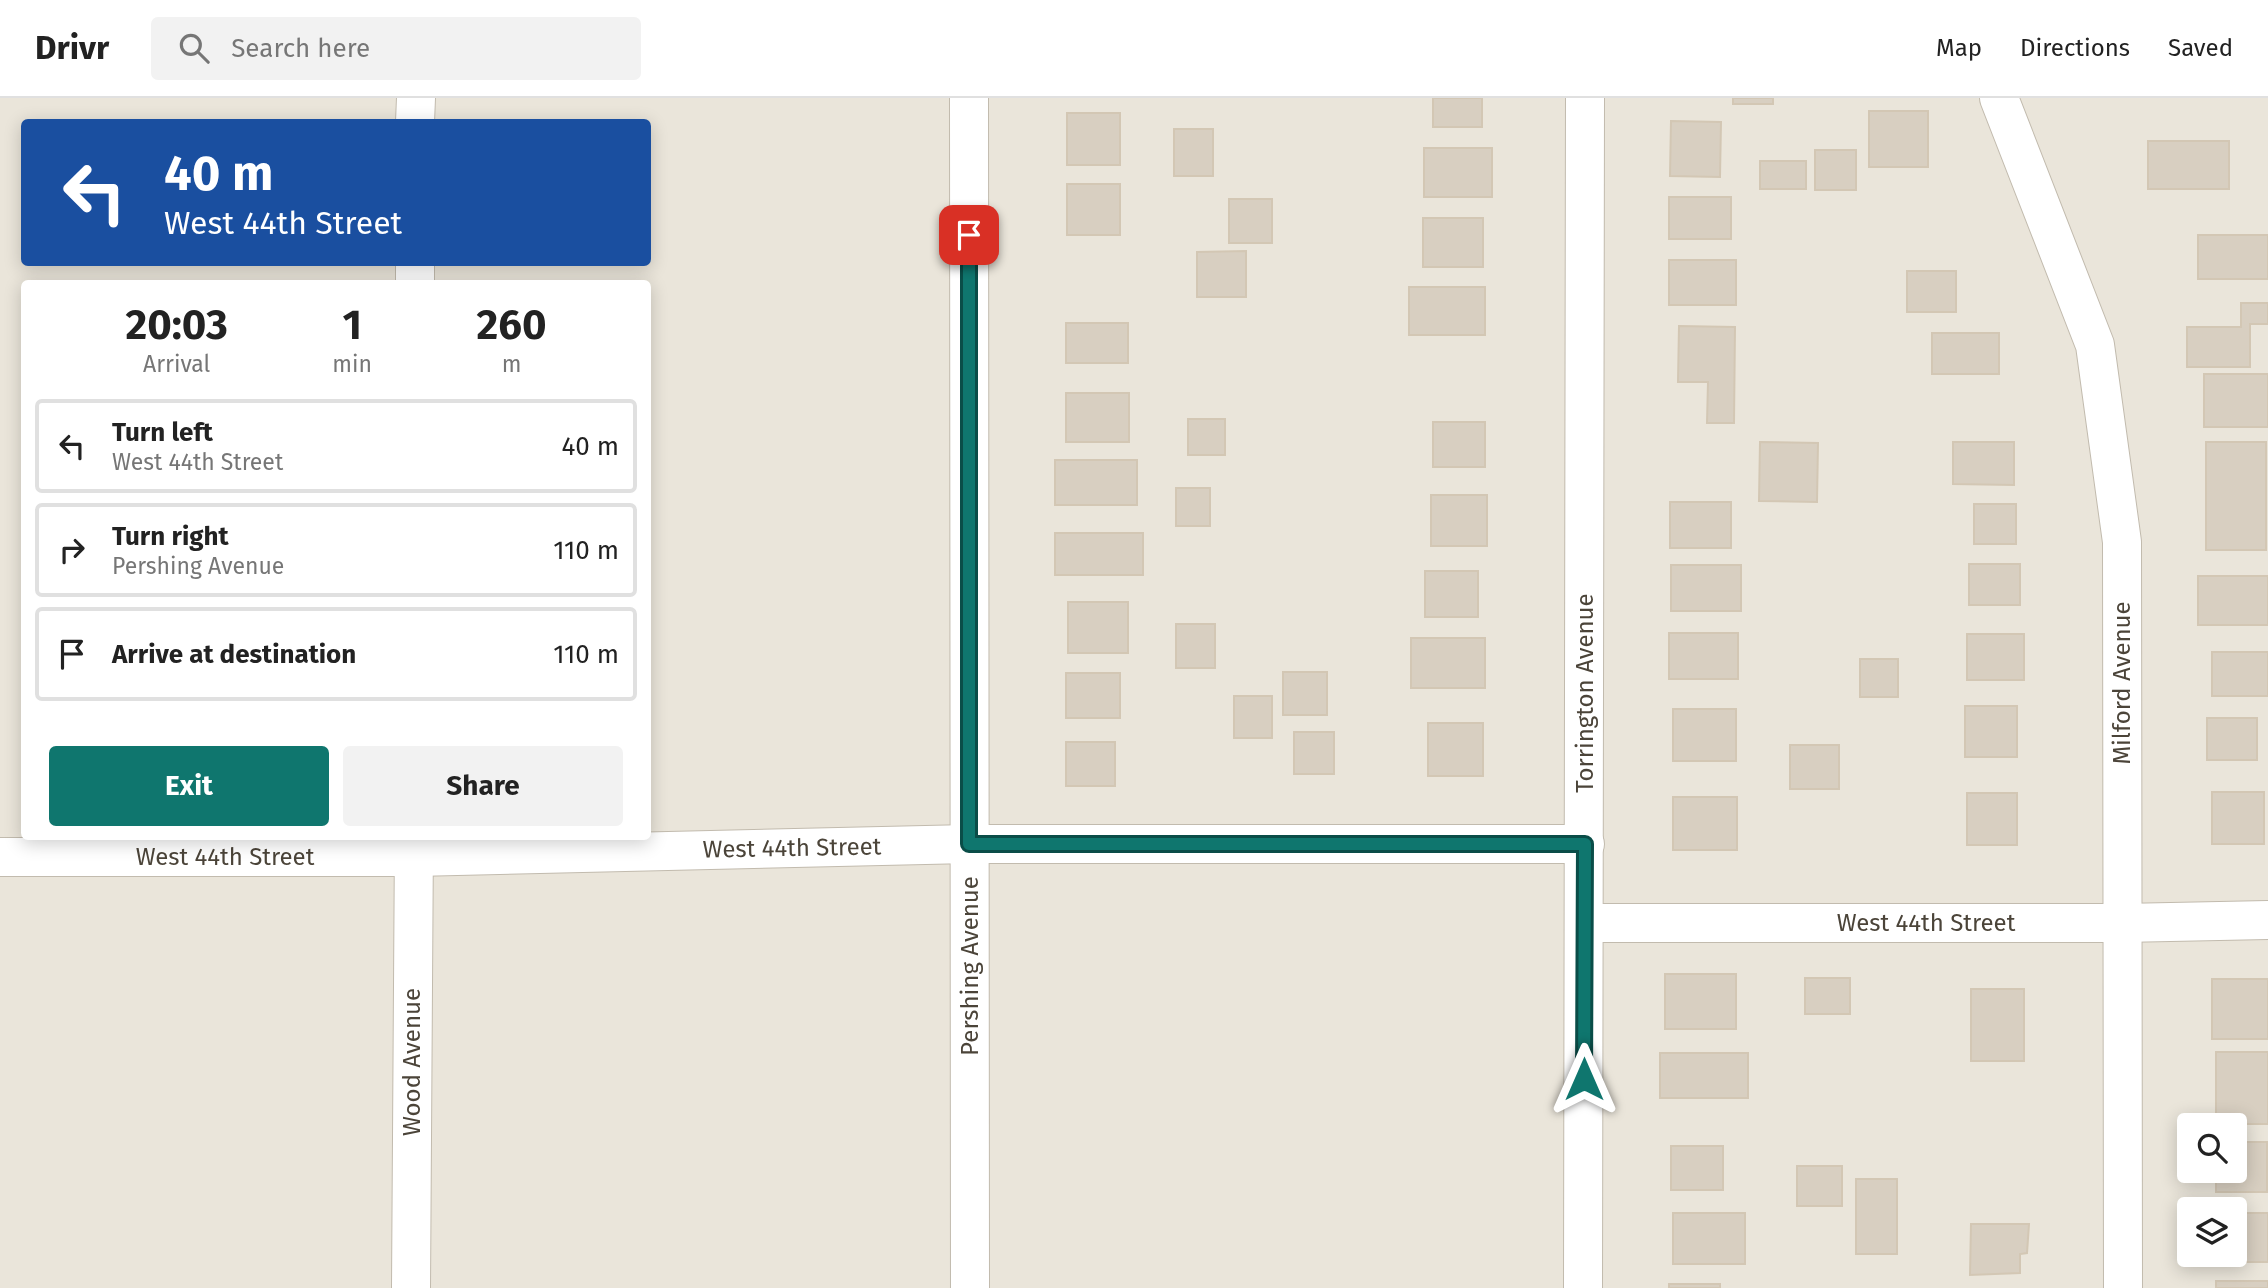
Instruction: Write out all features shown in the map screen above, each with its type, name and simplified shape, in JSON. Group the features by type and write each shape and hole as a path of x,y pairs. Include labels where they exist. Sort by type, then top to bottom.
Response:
{"street":[{"path":"415,119 416,98"},
{"name":"Pershing Avenue","path":"969,98 970,1288"},
{"name":"Torrington Avenue","path":"1583,1288 1585,98"},
{"name":"Milford Avenue","path":"1999,98 2095,345 2122,542 2123,1288"},
{"name":"West 44th Street","path":"0,857 414,847 1585,844"},
{"name":"Wood Avenue","path":"411,1288 414,847"},
{"name":"West 44th Street","path":"1585,923 2122,923 2268,920"}],"shaded area":[{"path":"0,98 2268,98 2268,1288 0,1288"}],"building":[{"path":"1433,98 1482,98 1482,127 1433,127"},
{"path":"1733,98 1773,98 1773,104 1733,104"},
{"path":"1869,111 1928,111 1928,167 1869,167"},
{"path":"1067,113 1120,113 1120,165 1067,165"},
{"path":"1671,121 1721,122 1720,177 1670,176"},
{"path":"1174,129 1213,129 1213,176 1174,176"},
{"path":"2148,141 2229,141 2229,189 2148,189"},
{"path":"1424,148 1492,148 1492,197 1424,197"},
{"path":"1815,150 1856,150 1856,190 1815,190"},
{"path":"1760,161 1806,161 1806,189 1760,189"},
{"path":"1067,184 1120,184 1120,235 1067,235"},
{"path":"1669,197 1731,197 1731,239 1669,239"},
{"path":"1229,199 1272,199 1272,243 1229,243"},
{"path":"1423,218 1483,218 1483,267 1423,267"},
{"path":"2198,235 2268,235 2268,279 2198,279"},
{"path":"1246,251 1246,297 1197,297 1197,252"},
{"path":"1669,260 1736,260 1736,305 1669,305"},
{"path":"1907,271 1956,271 1956,312 1907,312"},
{"path":"1409,287 1485,287 1485,335 1409,335"},
{"path":"2241,303 2268,303 2268,324 2250,324 2250,367 2187,367 2187,327 2241,327"},
{"path":"1066,323 1128,323 1128,363 1066,363"},
{"path":"1679,326 1735,327 1734,423 1707,423 1708,382 1678,382"},
{"path":"1932,333 1999,333 1999,374 1932,374"},
{"path":"2204,374 2268,374 2268,427 2204,427"},
{"path":"1066,393 1129,393 1129,442 1066,442"},
{"path":"1188,419 1225,419 1225,455 1188,455"},
{"path":"1433,422 1485,422 1485,467 1433,467"},
{"path":"1760,442 1818,443 1817,502 1759,501"},
{"path":"1953,442 2014,442 2014,485 1953,484"},
{"path":"2206,442 2266,442 2266,550 2206,550"},
{"path":"1055,460 1137,460 1137,505 1055,505"},
{"path":"1176,488 1210,488 1210,526 1176,526"},
{"path":"1431,495 1487,495 1487,546 1431,546"},
{"path":"1670,502 1731,502 1731,548 1670,548"},
{"path":"1974,504 2016,504 2016,544 1974,544"},
{"path":"1055,533 1143,533 1143,575 1055,575"},
{"path":"1969,564 2020,564 2020,605 1969,605"},
{"path":"1671,565 1741,565 1741,611 1671,611"},
{"path":"1425,571 1478,571 1478,617 1425,617"},
{"path":"2198,576 2268,576 2268,625 2198,625"},
{"path":"1068,602 1128,602 1128,653 1068,653"},
{"path":"1176,624 1215,624 1215,668 1176,668"},
{"path":"1669,633 1738,633 1738,679 1669,679"},
{"path":"1967,634 2024,634 2024,680 1967,680"},
{"path":"1411,638 1485,638 1485,688 1411,688"},
{"path":"2212,652 2268,652 2268,696 2212,696"},
{"path":"1860,659 1898,659 1898,697 1860,697"},
{"path":"1283,672 1327,672 1327,715 1283,715"},
{"path":"1066,673 1120,673 1120,718 1066,718"},
{"path":"1234,696 1272,696 1272,738 1234,738"},
{"path":"1965,706 2017,706 2017,757 1965,757"},
{"path":"1673,709 1736,709 1736,761 1673,761"},
{"path":"2207,718 2257,718 2257,760 2207,760"},
{"path":"1428,723 1483,723 1483,776 1428,776"},
{"path":"1294,732 1334,732 1334,774 1294,774"},
{"path":"1066,742 1115,742 1115,786 1066,786"},
{"path":"1790,745 1839,745 1839,789 1790,789"},
{"path":"2212,792 2264,792 2264,844 2212,844"},
{"path":"1967,793 2017,793 2017,845 1967,845"},
{"path":"1673,797 1737,797 1737,850 1673,850"},
{"path":"1665,974 1736,974 1736,1029 1665,1029"},
{"path":"1805,978 1850,978 1850,1014 1805,1014"},
{"path":"2212,979 2268,979 2268,1039 2212,1039"},
{"path":"1971,989 2024,989 2024,1061 1971,1061"},
{"path":"2216,1052 2268,1052 2268,1124 2247,1124 2247,1113 2216,1113"},
{"path":"1660,1053 1748,1053 1748,1098 1660,1098"},
{"path":"2247,1142 2267,1142 2267,1192 2216,1192 2216,1183 2247,1183"},
{"path":"1671,1146 1723,1146 1723,1190 1671,1190"},
{"path":"1797,1166 1842,1166 1842,1206 1797,1206"},
{"path":"1856,1179 1897,1179 1897,1254 1856,1254"},
{"path":"1673,1213 1745,1213 1745,1264 1673,1264"},
{"path":"2247,1213 2268,1213 2268,1262 2247,1262"},
{"path":"1971,1224 2029,1224 2027,1253 2020,1254 2020,1273 1970,1275"},
{"path":"2216,1281 2268,1281 2268,1288 2216,1288"},
{"path":"1669,1284 1720,1284 1720,1288 1669,1288"}],"route":[{"path":"969,235 969,844 1585,844 1584,1079"}]}
